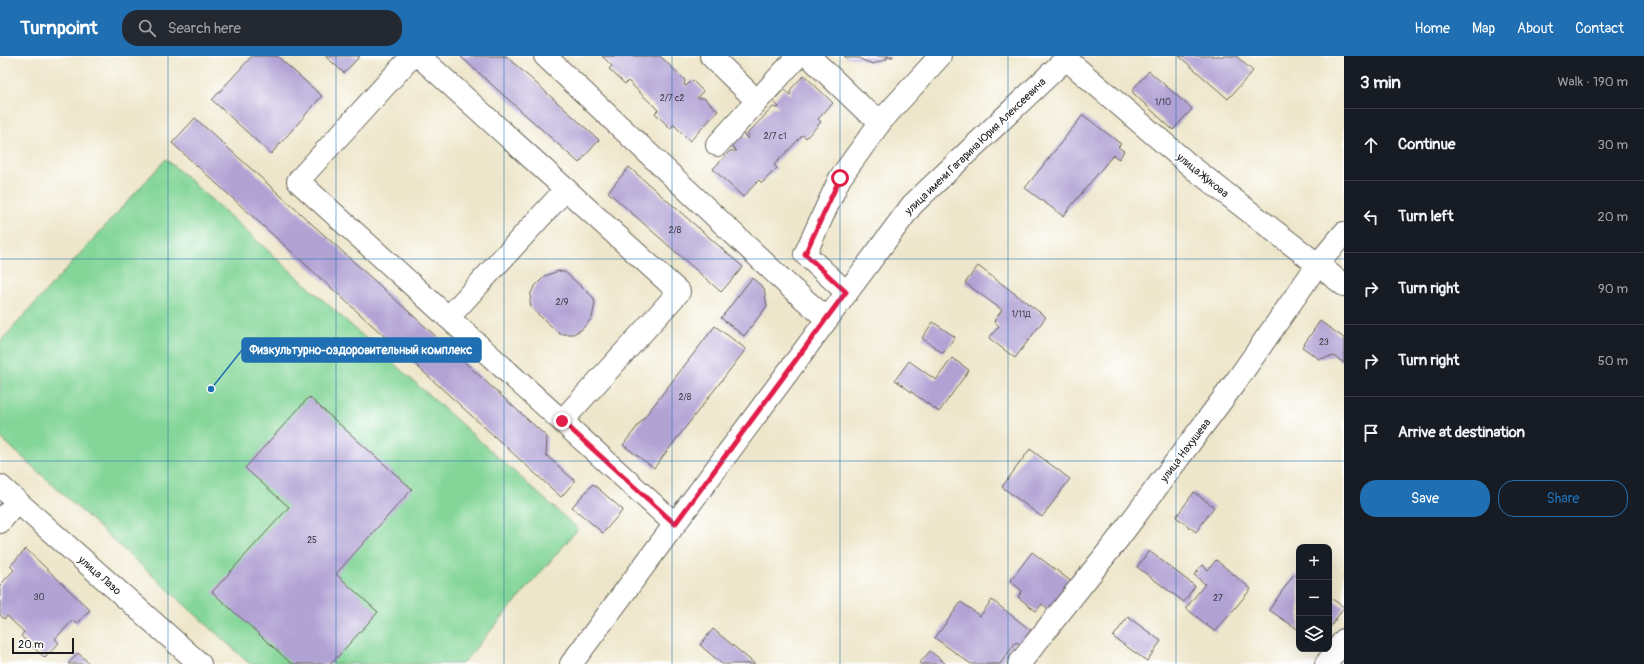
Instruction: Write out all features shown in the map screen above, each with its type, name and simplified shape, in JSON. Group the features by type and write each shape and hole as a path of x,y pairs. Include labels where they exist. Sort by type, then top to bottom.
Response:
{"street":[{"path":"412,56 298,181 675,524"},
{"path":"419,56 679,292 562,421"},
{"path":"545,56 827,319"},
{"path":"711,56 757,101"},
{"path":"717,145 798,56"},
{"path":"809,56 865,110 882,120"},
{"path":"846,292 805,254 840,178 882,120 940,56"},
{"name":"улица имени Гагарина Юрия Алексеевича","path":"572,664 846,292 912,205 1067,57"},
{"name":"улица Жукова","path":"1067,57 1193,168 1344,284"},
{"path":"448,318 566,189"},
{"name":"улица Нахушева","path":"1019,664 1115,543 1228,393 1318,264 1344,233"},
{"name":"улица Лазо","path":"0,486 200,664"},
{"path":"0,522 17,502"},
{"path":"1326,664 1344,640"}],"green space":[{"path":"166,159 578,529 462,664 250,664 0,437 0,342"}],"building":[{"path":"252,56 277,56 322,96 271,154 212,100"},
{"path":"325,56 360,56 344,73"},
{"path":"460,56 506,56 599,140 579,163"},
{"path":"602,56 660,56 685,80 684,85 686,86 692,80 703,91 697,98 704,98 718,111 690,141 674,125 670,128 655,113 658,110 628,81 625,84 609,69 612,66"},
{"path":"844,56 893,57 887,57 887,59 873,64 860,58 846,58"},
{"path":"1179,56 1236,56 1253,71 1228,99"},
{"path":"1149,71 1192,109 1173,130 1133,93 1133,89"},
{"path":"804,75 833,103 818,119 821,122 806,138 803,135 774,165 777,168 762,183 759,180 743,197 713,169 730,151 737,151 730,145 742,133 748,139 748,133 773,107 779,107 773,101 784,89 790,95 791,89"},
{"path":"1083,115 1121,144 1118,147 1124,151 1119,159 1113,155 1063,216 1025,188"},
{"path":"195,118 547,437 546,455 575,481 561,497 172,143"},
{"path":"629,167 743,267 721,292 608,192"},
{"path":"978,266 1046,317 1015,358 989,338 999,326 994,321 1002,310 965,283"},
{"path":"558,271 565,272 593,297 595,303 592,318 581,330 573,334 560,334 531,308 531,293 534,287 545,276"},
{"path":"752,278 764,288 767,306 744,336 721,318"},
{"path":"1320,321 1344,338 1344,363 1334,356 1319,359 1302,347"},
{"path":"933,322 955,337 943,353 922,338"},
{"path":"715,326 746,349 654,468 623,445"},
{"path":"952,358 969,370 939,412 895,380 909,361 936,380"},
{"path":"309,397 412,489 336,574 378,612 331,664 292,664 212,592 289,507 245,468"},
{"path":"1030,449 1070,479 1042,517 1002,487"},
{"path":"593,484 623,510 603,533 572,507"},
{"path":"1194,492 1214,507 1196,532 1176,517"},
{"path":"26,549 90,610 77,624 73,620 55,639 59,643 45,658 21,636 24,632 7,616 4,619 0,615 0,585 14,570 10,566"},
{"path":"1149,551 1195,586 1184,602 1137,567"},
{"path":"1032,552 1072,582 1050,610 1042,604 1036,611 1018,597 1022,591 1010,581"},
{"path":"1216,560 1251,589 1215,632 1186,608 1205,584 1194,575 1202,565 1208,570"},
{"path":"1294,574 1296,575 1296,628 1269,610"},
{"path":"1332,599 1344,607 1332,625"},
{"path":"992,600 1033,632 1023,645 1016,642 1000,664 971,664 935,638 961,602 980,616"},
{"path":"1128,617 1161,641 1147,661 1113,637"},
{"path":"713,629 755,664 722,664 700,645"},
{"path":"930,651 946,664 919,664"},
{"path":"78,653 90,664 68,664"}],"place":[{"name":"Физкультурно-оздоровительный комплекс","path":"211,389"}],"route":[{"path":"562,421 675,524 846,292 805,254 840,178"}]}
